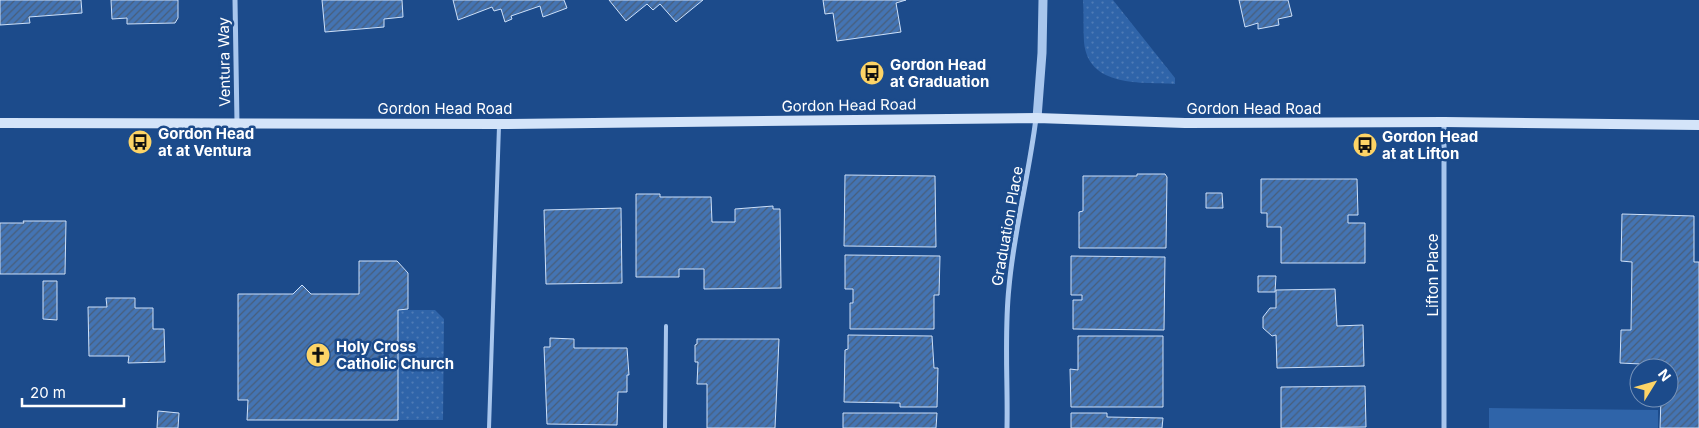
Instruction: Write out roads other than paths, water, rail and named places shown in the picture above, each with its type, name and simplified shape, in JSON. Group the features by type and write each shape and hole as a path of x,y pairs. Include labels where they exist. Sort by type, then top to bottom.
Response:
{"main road":[{"name":"Gordon Head Road","path":"0,123 499,124 1036,118 1185,123 1444,122 1699,125"}],"street":[{"name":"Ventura Way","path":"235,0 237,124"},
{"path":"1036,118 1042,53 1043,0"},
{"name":"Graduation Place","path":"1007,428 1008,289 1016,236 1030,172 1036,118"},
{"name":"Lifton Place","path":"1444,122 1444,428"}],"lane":[{"path":"489,428 499,124"},
{"path":"665,428 666,326"}],"place":[{"name":"Gordon Head at Graduation","path":"872,73"},
{"name":"Gordon Head at at Ventura","path":"140,142"},
{"name":"Gordon Head at at Lifton","path":"1365,145"},
{"name":"Holy Cross Catholic Church","path":"318,355"}]}
